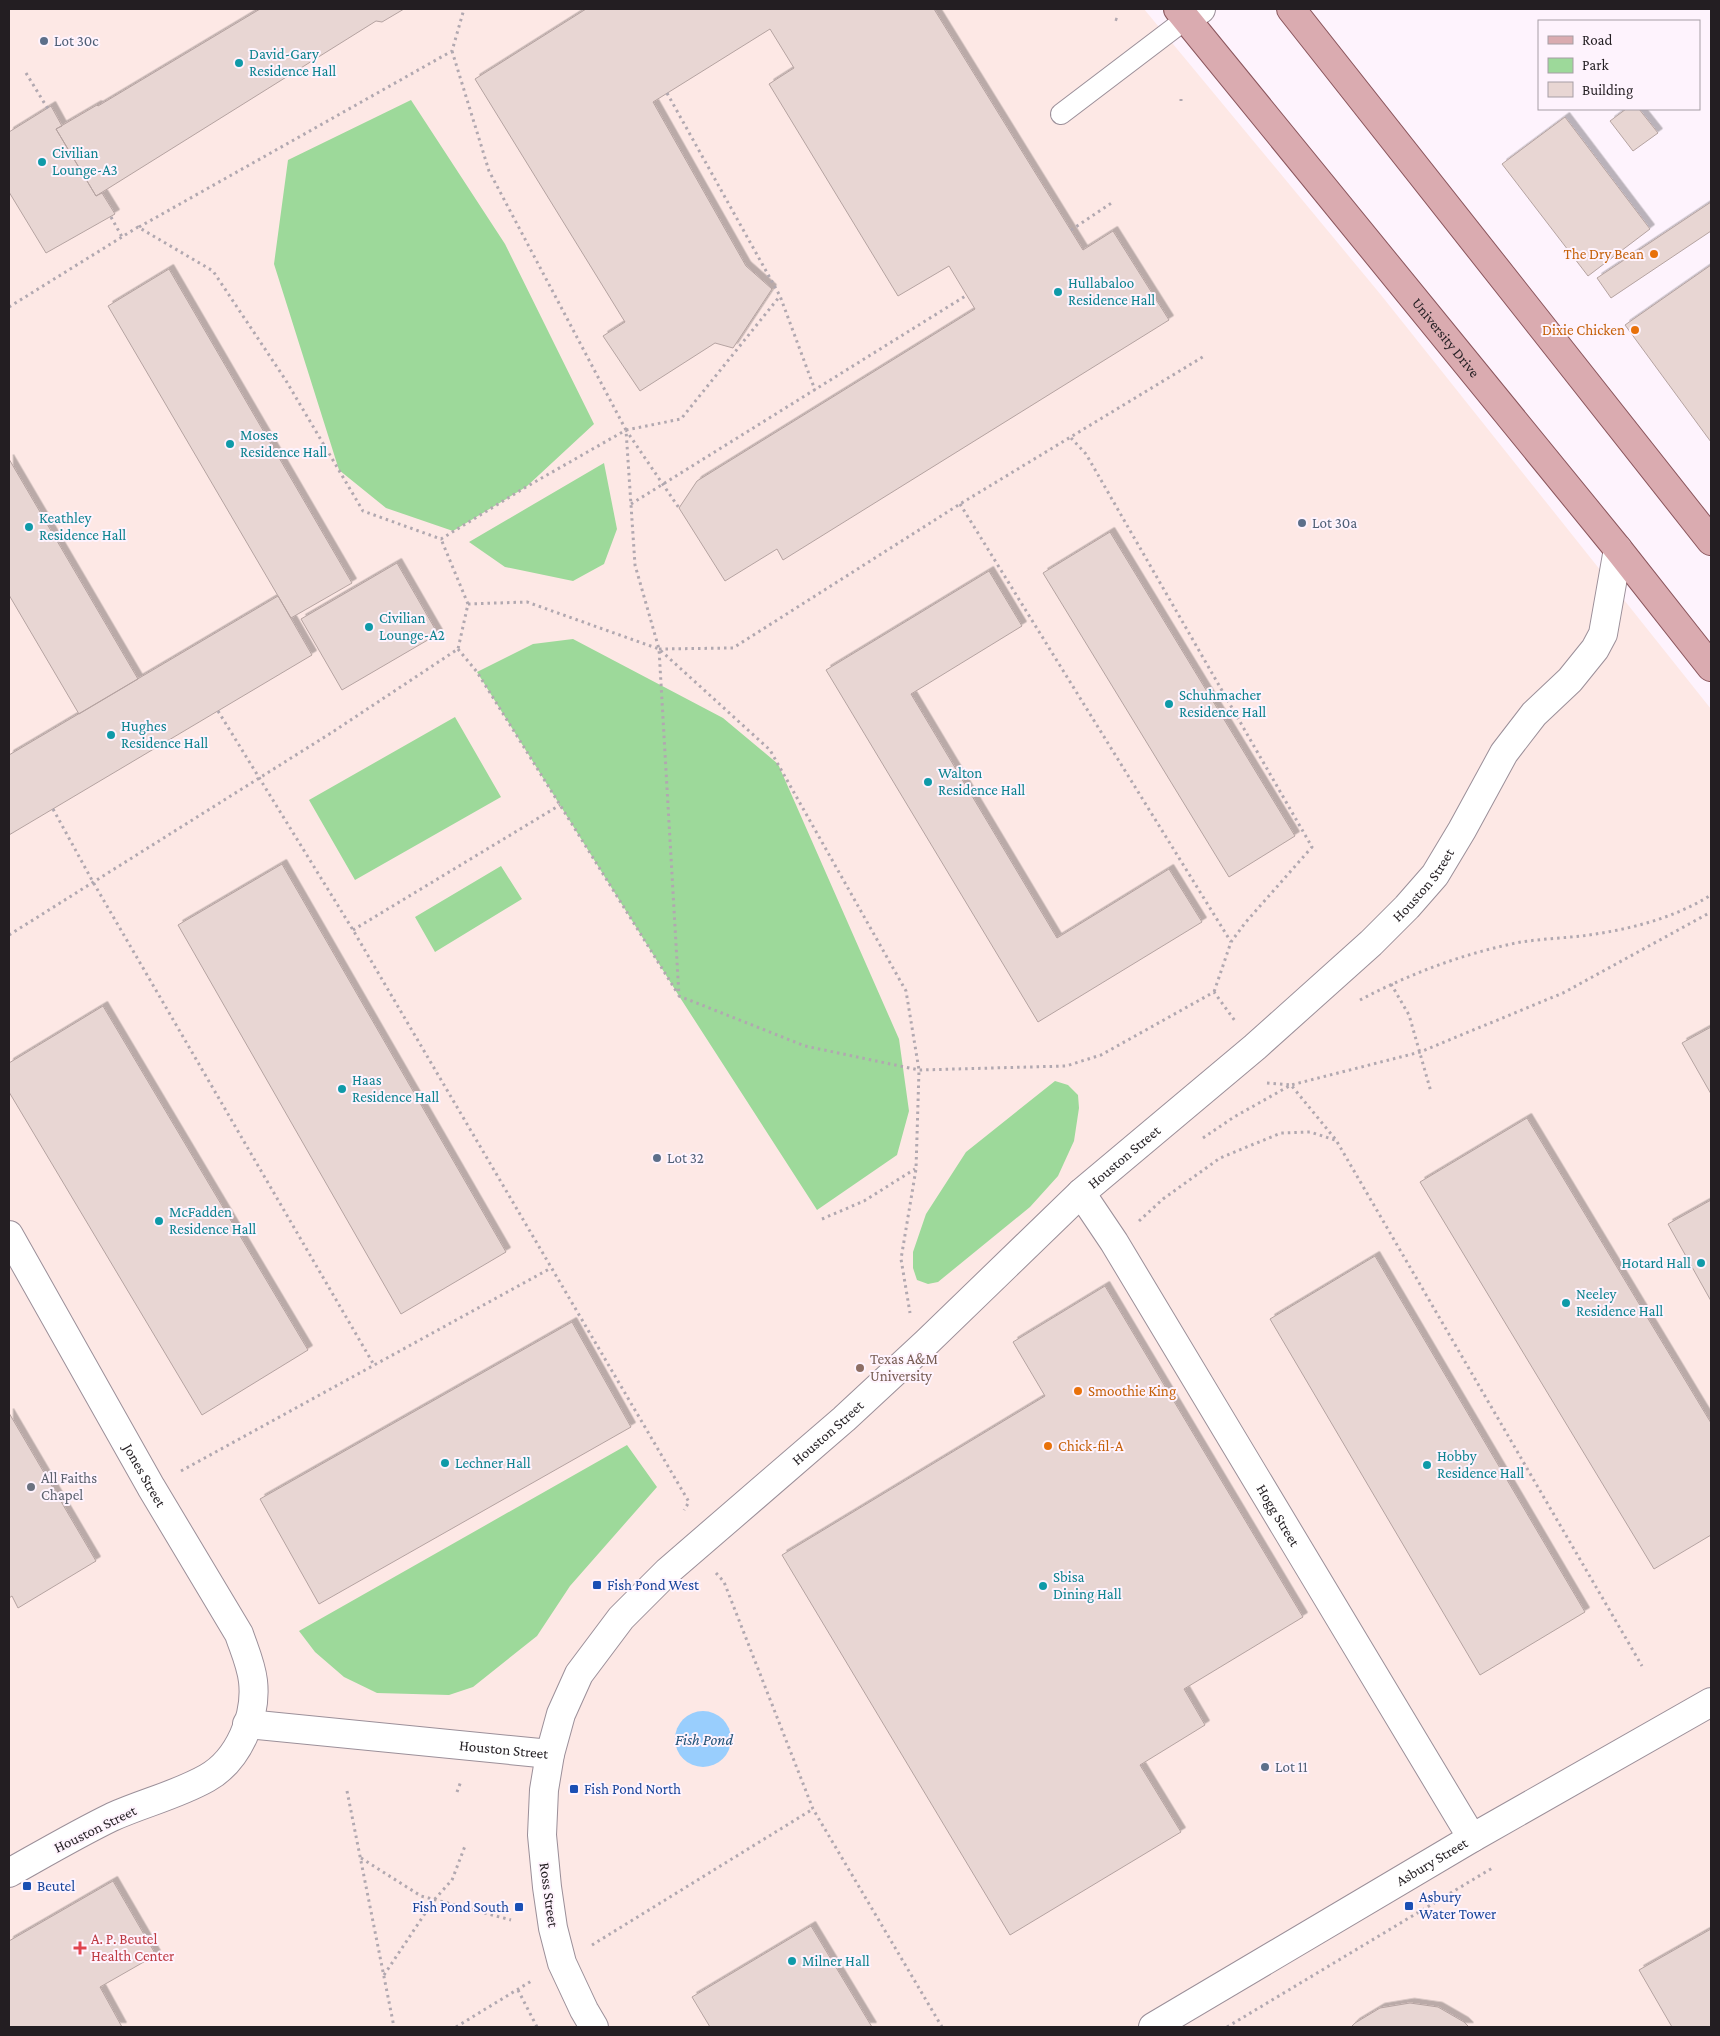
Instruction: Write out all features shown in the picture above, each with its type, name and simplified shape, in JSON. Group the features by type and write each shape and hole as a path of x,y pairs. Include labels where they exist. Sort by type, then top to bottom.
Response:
{"main road":[{"path":"1291,9 1711,541"},
{"name":"University Drive","path":"1188,12 1711,667"}],"street":[{"name":"Houston Street","path":"9,1873 113,1817 171,1795 208,1778 239,1747 247,1724 550,1754 561,1714 579,1674 621,1618 668,1571 844,1419 1081,1193 1255,1047 1371,943 1407,907 1435,875 1504,753 1534,714 1570,680 1595,649 1603,634 1618,549"},
{"name":"Hogg Street","path":"1081,1193 1114,1242 1472,1838"},
{"name":"Jones Street","path":"9,1235 151,1487 239,1634 253,1681 253,1703 247,1724"},
{"name":"Asbury Street","path":"1153,2027 1472,1838 1711,1702"},
{"name":"Ross Street","path":"550,1754 544,1790 542,1835 553,1928 562,1963 594,2027"}],"lane":[{"path":"1061,114 1188,12"}],"path":[{"path":"464,9 452,51 489,171 626,430 679,508"},
{"path":"9,307 138,227 452,51"},
{"path":"26,73 48,109"},
{"path":"667,93 780,296 815,390"},
{"path":"1070,230 1113,202"},
{"path":"111,217 122,237"},
{"path":"9,936 458,649 468,604 441,539 362,511 285,379 213,271 138,227"},
{"path":"631,504 967,295"},
{"path":"441,539 526,487 626,430 681,419 780,296"},
{"path":"468,604 527,602 658,649 733,648 960,504 1206,356"},
{"path":"626,430 635,565 658,649 679,996"},
{"path":"458,649 477,672 679,996 805,1046 919,1070 1066,1066 1101,1055 1214,992 1231,942 1245,923 1312,847 1086,454 1071,438"},
{"path":"960,504 1231,942"},
{"path":"658,649 770,750 906,991 919,1070 916,1169 902,1259 910,1315"},
{"path":"218,711 352,930 689,1502 681,1517"},
{"path":"352,930 560,806"},
{"path":"53,808 93,882 374,1365"},
{"path":"1358,1001 1391,984 1457,959 1522,942 1584,935 1660,920 1711,895"},
{"path":"1642,1666 1336,1140 1291,1085 1420,1052 1563,993 1711,912"},
{"path":"1391,984 1409,1015 1431,1092"},
{"path":"1214,992 1236,1024"},
{"path":"1139,1222 1163,1199 1220,1158 1281,1133 1310,1132 1336,1140"},
{"path":"822,1219 864,1201 916,1169"},
{"path":"151,1487 551,1268"},
{"path":"711,1567 724,1582 814,1809 942,2027"},
{"path":"457,1792 461,1782"},
{"path":"347,1791 394,2027"},
{"path":"456,2027 814,1809"},
{"path":"384,1976 434,1900 452,1880 465,1846"},
{"path":"360,1857 420,1896 511,1920"},
{"path":"1227,2027 1498,1865"},
{"path":"518,1990 537,2027"}],"shaded area":[{"name":"Texas A&M University","path":"9,9 1144,9 1381,295 1711,709 1711,2027 9,2027"}],"green space":[{"path":"411,100 505,244 594,424 526,487 453,531 386,508 339,470 274,264 288,160"},
{"path":"604,463 617,529 604,564 573,581 505,567 469,542"},
{"path":"573,639 723,718 778,764 899,1039 909,1111 897,1155 817,1210 679,996 477,672 533,644"},
{"path":"455,717 501,797 355,880 309,800"},
{"path":"501,866 522,899 435,952 415,917"},
{"path":"1055,1081 1068,1085 1078,1095 1079,1108 1074,1141 1058,1176 1030,1207 938,1282 928,1284 917,1280 913,1268 913,1252 926,1214 966,1152"},
{"path":"627,1445 657,1487 570,1586 537,1636 473,1687 449,1695 377,1693 344,1677 315,1652 299,1631"}],"water":[{"name":"Fish Pond","path":"703,1711 714,1713 723,1719 729,1728 731,1739 729,1750 723,1759 714,1765 703,1767 692,1765 683,1759 677,1750 675,1739 677,1728 683,1719 692,1713"}],"building":[{"name":"David-Gary Residence Hall","path":"260,9 404,9 382,22 376,21 96,196 56,129"},
{"name":"Hullabaloo Residence Hall","path":"586,9 934,9 1083,250 1113,231 1169,320 783,560 777,549 725,581 679,508 697,481 975,309 949,266 898,296 769,84 794,68 770,29 653,102 746,266 772,289 733,348 715,343 640,391 603,336 625,322 475,79"},
{"name":"Civilian Lounge-A3","path":"51,106 62,126 56,129 96,196 102,193 115,214 46,253 9,192 9,132"},
{"path":"1625,110 1640,110 1658,133 1633,151 1610,121"},
{"path":"1565,117 1650,229 1588,276 1502,164"},
{"name":"The Dry Bean","path":"1711,202 1711,231 1611,298 1597,278"},
{"path":"1711,265 1711,442 1625,325"},
{"name":"Moses Residence Hall","path":"169,269 352,583 291,618 108,306"},
{"name":"Keathley Residence Hall","path":"9,459 138,679 79,714 9,595"},
{"name":"Schuhmacher Residence Hall","path":"1110,532 1295,836 1229,877 1043,573"},
{"name":"Civilian Lounge-A2","path":"397,563 438,634 342,690 301,619"},
{"name":"Walton Residence Hall","path":"989,571 1022,626 911,694 1057,938 1169,869 1202,922 1038,1022 826,670"},
{"name":"Hughes Residence Hall","path":"278,596 312,655 9,835 9,755"},
{"name":"Haas Residence Hall","path":"282,864 506,1252 401,1314 178,925"},
{"name":"McFadden Residence Hall","path":"103,1006 308,1350 202,1415 9,1092 9,1063"},
{"path":"1711,1027 1711,1094 1682,1043"},
{"name":"Neeley Residence Hall","path":"1527,1118 1711,1423 1711,1535 1654,1569 1420,1182"},
{"name":"Hotard Hall","path":"1711,1200 1711,1301 1668,1224"},
{"name":"Hobby Residence Hall","path":"1375,1256 1585,1612 1480,1675 1270,1319"},
{"name":"Sbisa Dining Hall","path":"1105,1286 1303,1617 1184,1689 1205,1725 1140,1765 1181,1832 1010,1935 782,1555 1045,1396 1013,1342"},
{"name":"Lechner Hall","path":"572,1322 631,1427 319,1604 260,1499"},
{"name":"All Faiths Chapel","path":"9,1413 96,1561 18,1608 12,1596 9,1598"},
{"name":"A. P. Beutel Health Center","path":"113,1881 156,1955 100,1987 122,2027 9,2027 9,1941"},
{"name":"Milner Hall","path":"811,1926 872,2027 710,2027 692,1997"},
{"path":"1711,1929 1711,2027 1672,2027 1639,1970"},
{"path":"1410,2003 1438,2007 1469,2027 1351,2027 1380,2008"}],"place":[{"name":"Lot 30c","path":"44,41"},
{"name":"David-Gary Residence Hall","path":"239,63"},
{"name":"Civilian Lounge-A3","path":"42,162"},
{"name":"The Dry Bean","path":"1654,254"},
{"name":"Hullabaloo Residence Hall","path":"1058,292"},
{"name":"Dixie Chicken","path":"1635,330"},
{"name":"Moses Residence Hall","path":"230,444"},
{"name":"Lot 30a","path":"1302,523"},
{"name":"Keathley Residence Hall","path":"29,527"},
{"name":"Civilian Lounge-A2","path":"369,627"},
{"name":"Schuhmacher Residence Hall","path":"1169,704"},
{"name":"Hughes Residence Hall","path":"111,735"},
{"name":"Walton Residence Hall","path":"928,782"},
{"name":"Haas Residence Hall","path":"342,1089"},
{"name":"Lot 32","path":"657,1158"},
{"name":"McFadden Residence Hall","path":"159,1221"},
{"name":"Hotard Hall","path":"1701,1263"},
{"name":"Neeley Residence Hall","path":"1566,1303"},
{"name":"Texas A&M University","path":"860,1368"},
{"name":"Smoothie King","path":"1078,1391"},
{"name":"Chick-fil-A","path":"1048,1446"},
{"name":"Lechner Hall","path":"445,1463"},
{"name":"Hobby Residence Hall","path":"1427,1465"},
{"name":"All Faiths Chapel","path":"31,1487"},
{"name":"Fish Pond West","path":"597,1585"},
{"name":"Sbisa Dining Hall","path":"1043,1586"},
{"name":"Lot 11","path":"1265,1767"},
{"name":"Fish Pond North","path":"574,1789"},
{"name":"Beutel","path":"27,1886"},
{"name":"Asbury Water Tower","path":"1409,1906"},
{"name":"Fish Pond South","path":"519,1907"},
{"name":"A. P. Beutel Health Center","path":"80,1948"},
{"name":"Milner Hall","path":"792,1961"}]}
